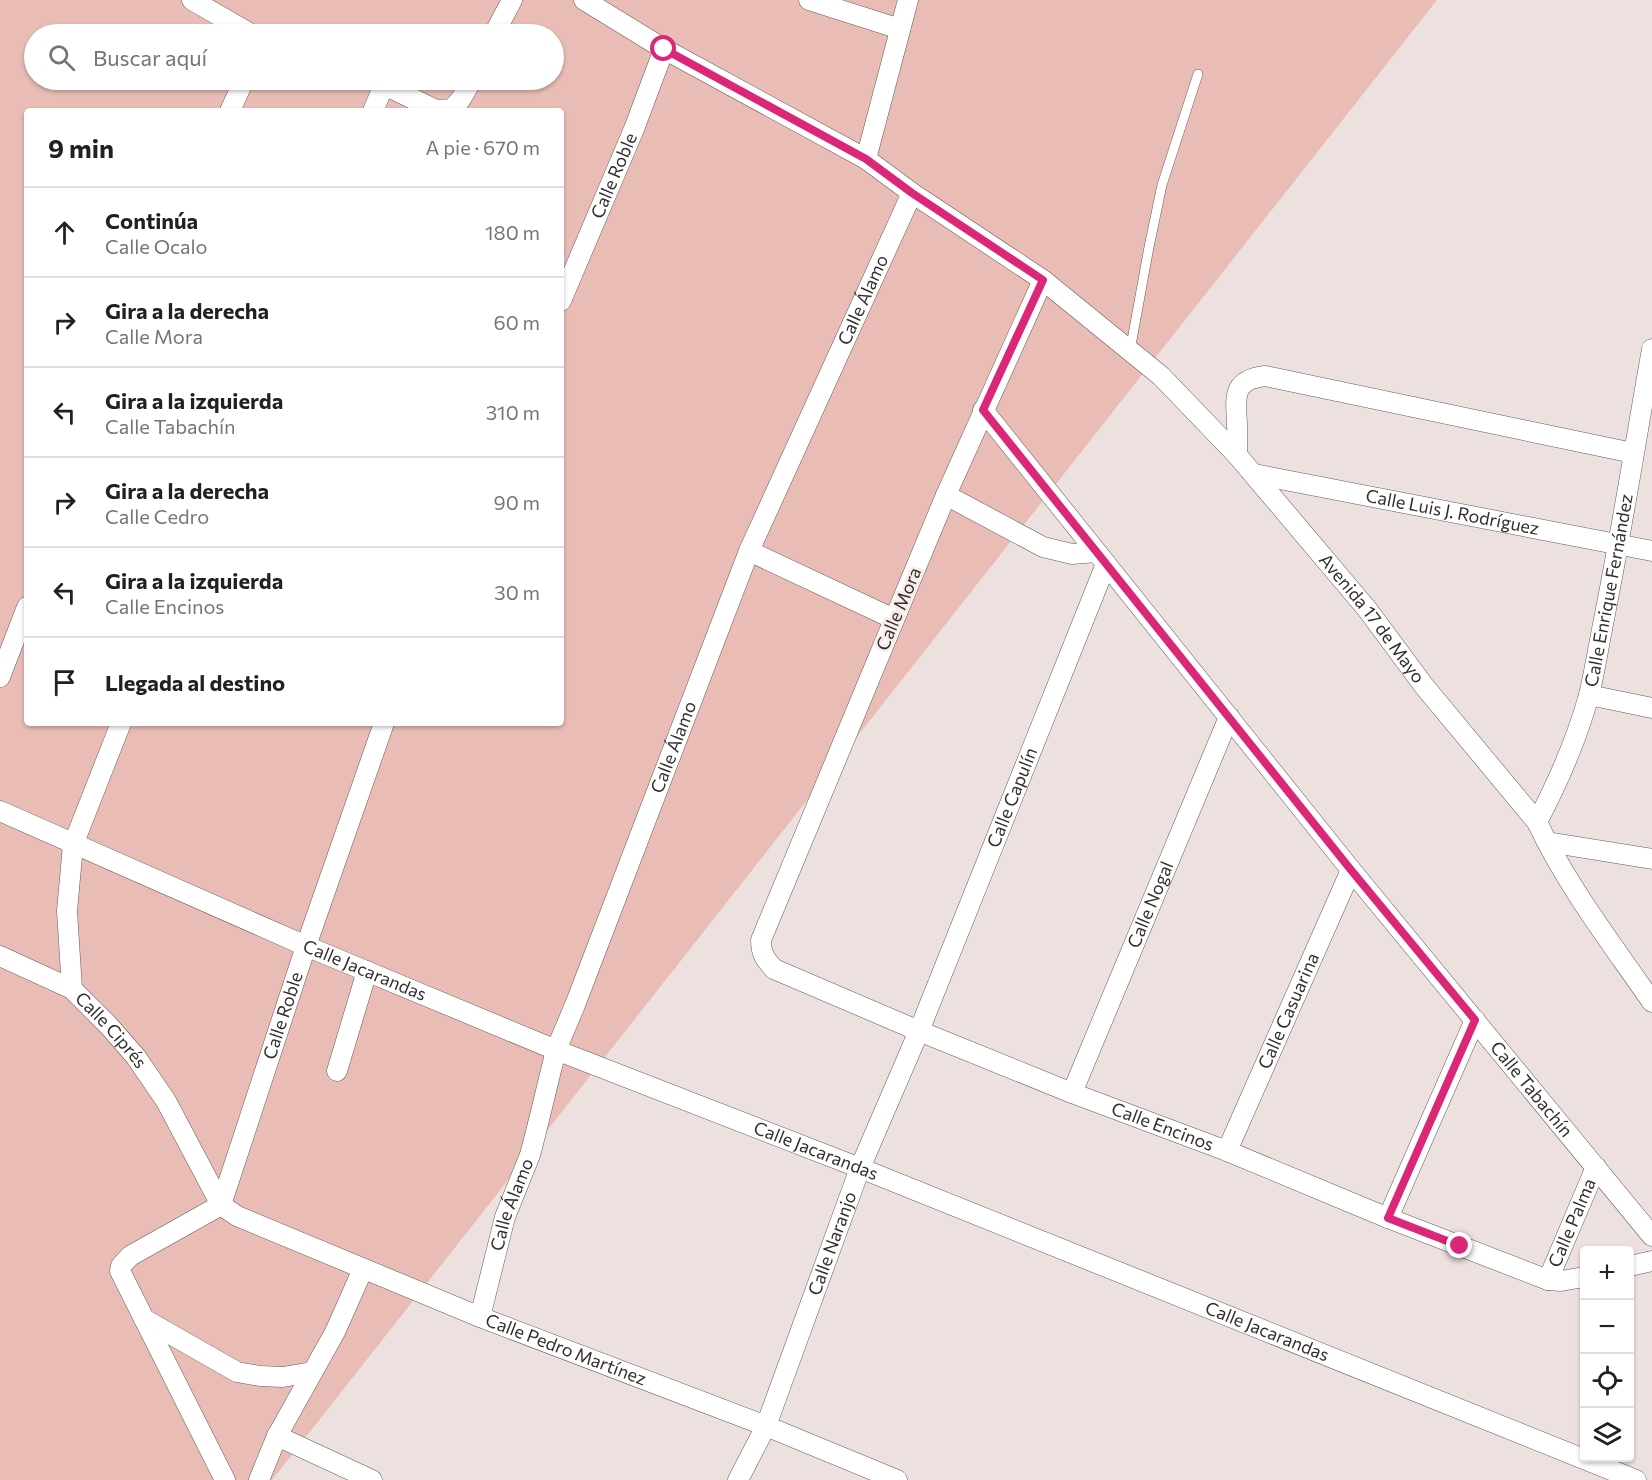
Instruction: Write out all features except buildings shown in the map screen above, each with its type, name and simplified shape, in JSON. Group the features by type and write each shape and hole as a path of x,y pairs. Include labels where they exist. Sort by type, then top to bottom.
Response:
{"street":[{"path":"192,0 234,24"},
{"path":"499,24 512,0"},
{"name":"Avenida 17 de Mayo","path":"584,0 664,49 866,159 912,193 1043,280 1161,376 1254,474 1366,609 1424,686 1537,822 1582,899 1652,1002"},
{"path":"809,0 900,29"},
{"path":"866,159 908,0"},
{"name":"Calle Roble","path":"564,294 634,129 664,49"},
{"path":"231,108 239,90"},
{"path":"374,108 377,90"},
{"path":"395,90 432,108"},
{"path":"453,108 466,90"},
{"name":"Calle Álamo","path":"480,1317 505,1217 530,1155 556,1050 749,551 912,193"},
{"name":"Calle Mora","path":"761,940 946,495 1043,280"},
{"name":"Calle Enrique Fernández","path":"1537,822 1572,746 1589,695 1619,544 1652,349"},
{"path":"1237,455 1236,392 1244,382 1265,376 1633,453"},
{"name":"Calle Tabachín","path":"983,410 1351,870 1652,1236"},
{"name":"Calle Luis J. Rodríguez","path":"1254,474 1652,551"},
{"path":"946,495 1043,547 1101,558"},
{"path":"749,551 894,619"},
{"name":"Calle Capulín","path":"919,1031 1101,558"},
{"path":"0,677 24,615"},
{"path":"1589,695 1652,708"},
{"name":"Calle Nogal","path":"1072,1093 1228,717"},
{"name":"Calle Ciprés","path":"120,726 73,845 67,911 72,989 136,1057 166,1101 229,1210"},
{"name":"Calle Roble","path":"229,1210 306,946 383,726"},
{"name":"Calle Jacarandas","path":"0,811 306,946 556,1050 860,1168 1636,1480"},
{"path":"1547,842 1652,859"},
{"name":"Calle Casuarina","path":"1227,1151 1351,870"},
{"name":"Calle Encinos","path":"761,940 761,951 774,969 919,1031 1548,1280 1561,1281 1580,1278"},
{"path":"0,956 72,989"},
{"path":"337,1071 367,971"},
{"path":"1388,1218 1475,1020"},
{"name":"Calle Naranjo","path":"738,1480 766,1426 860,1168 919,1031"},
{"name":"Calle Palma","path":"1548,1280 1596,1167"},
{"path":"222,1477 120,1271 121,1266 130,1256 229,1210"},
{"name":"Calle Pedro Martínez","path":"229,1210 480,1317 766,1426 897,1480"},
{"path":"1634,1265 1652,1261"},
{"path":"259,1480 277,1436 335,1332 363,1269"},
{"path":"144,1320 237,1372 283,1377 312,1372"},
{"path":"277,1436 372,1480"}],"lane":[{"path":"1130,351 1162,185 1198,74"}],"shaded area":[{"path":"0,0 1437,0 272,1480 0,1480"}],"route":[{"path":"664,49 866,159 912,193 1043,280 983,410 1351,870 1475,1020 1388,1218 1460,1246"}]}
